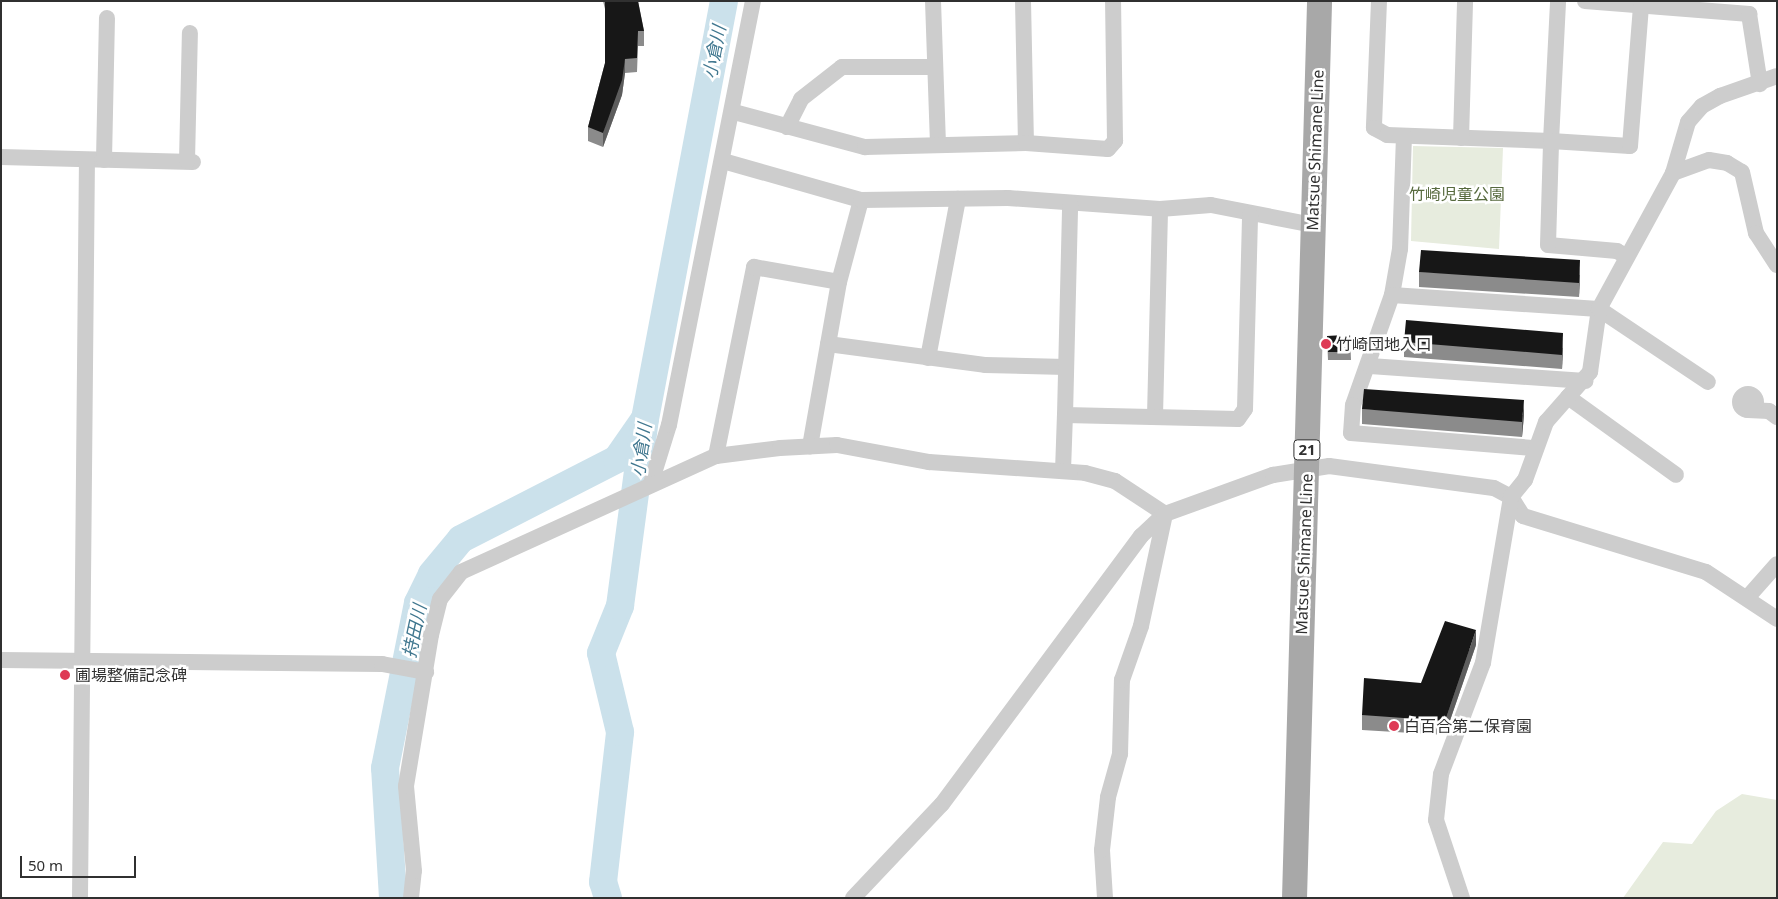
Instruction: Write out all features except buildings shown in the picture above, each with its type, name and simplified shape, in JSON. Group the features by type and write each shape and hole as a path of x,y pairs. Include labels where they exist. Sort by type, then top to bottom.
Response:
{"main road":[{"name":"Matsue Shimane Line","path":"1294,898 1319,1"}],"street":[{"path":"649,484 669,425 734,112 754,1"},
{"path":"934,1 938,143"},
{"path":"1023,1 1026,143"},
{"path":"734,112 865,147 938,143 1026,143 1108,149 1115,141 1113,1"},
{"path":"1379,1 1374,128 1387,136 1551,141 1630,146 1641,6"},
{"path":"1461,138 1465,1"},
{"path":"1558,1 1548,245 1616,251 1626,256"},
{"path":"1585,1 1748,14 1760,84"},
{"path":"104,160 107,18"},
{"path":"1,157 190,161 190,33"},
{"path":"787,127 801,99 842,67 935,67"},
{"path":"1462,898 1436,820 1441,774 1483,663 1511,497 1525,480 1546,422 1585,381 1599,310 1626,256 1673,173 1688,122 1702,106 1777,76"},
{"path":"1404,136 1400,249 1392,295 1370,366 1353,405 1352,433 1535,448"},
{"path":"80,898 87,160"},
{"path":"1673,173 1709,160 1727,163 1742,172 1756,233 1777,265"},
{"path":"723,161 861,200 958,199 1160,208 1211,205 1250,215 1313,225"},
{"path":"928,358 958,199"},
{"path":"810,446 838,282 861,200"},
{"path":"1063,471 1070,203"},
{"path":"1155,416 1160,208"},
{"path":"1065,414 1238,419 1245,409 1250,215"},
{"path":"716,456 754,267 838,282"},
{"path":"1392,295 1599,310 1708,382"},
{"path":"828,344 985,365 1066,367"},
{"path":"1370,366 1585,381"},
{"path":"1568,398 1676,475"},
{"path":"1748,410 1769,411 1777,417"},
{"path":"411,898 414,871 406,786 423,671 440,599 461,572 649,484 716,456 810,446 837,445 929,462 1063,471 1115,481 1165,514"},
{"path":"853,898 936,812 1129,551 1165,514 1306,467 1494,488 1511,497 1523,516 1690,566 1748,598 1777,619"},
{"path":"1105,898 1102,850 1108,797 1120,754 1122,680 1141,626 1165,514"},
{"path":"1748,598 1777,564"},
{"path":"1,660 387,665 423,671"}],"green space":[{"name":"竹崎児童公園","path":"1413,146 1503,148 1499,249 1411,241"},
{"path":"1742,794 1777,800 1777,898 1623,898 1663,842 1692,844 1716,811"}],"waterway":[{"name":"小倉川","path":"608,898 603,882 620,732 601,653 620,606 645,419 724,1"},
{"name":"持田川","path":"393,898 385,768 418,603 432,574 461,539 617,459 644,420"}],"place":[{"name":"竹崎団地入口","path":"1326,344"},
{"name":"圃場整備記念碑","path":"65,675"},
{"name":"白百合第二保育園","path":"1394,726"}]}
